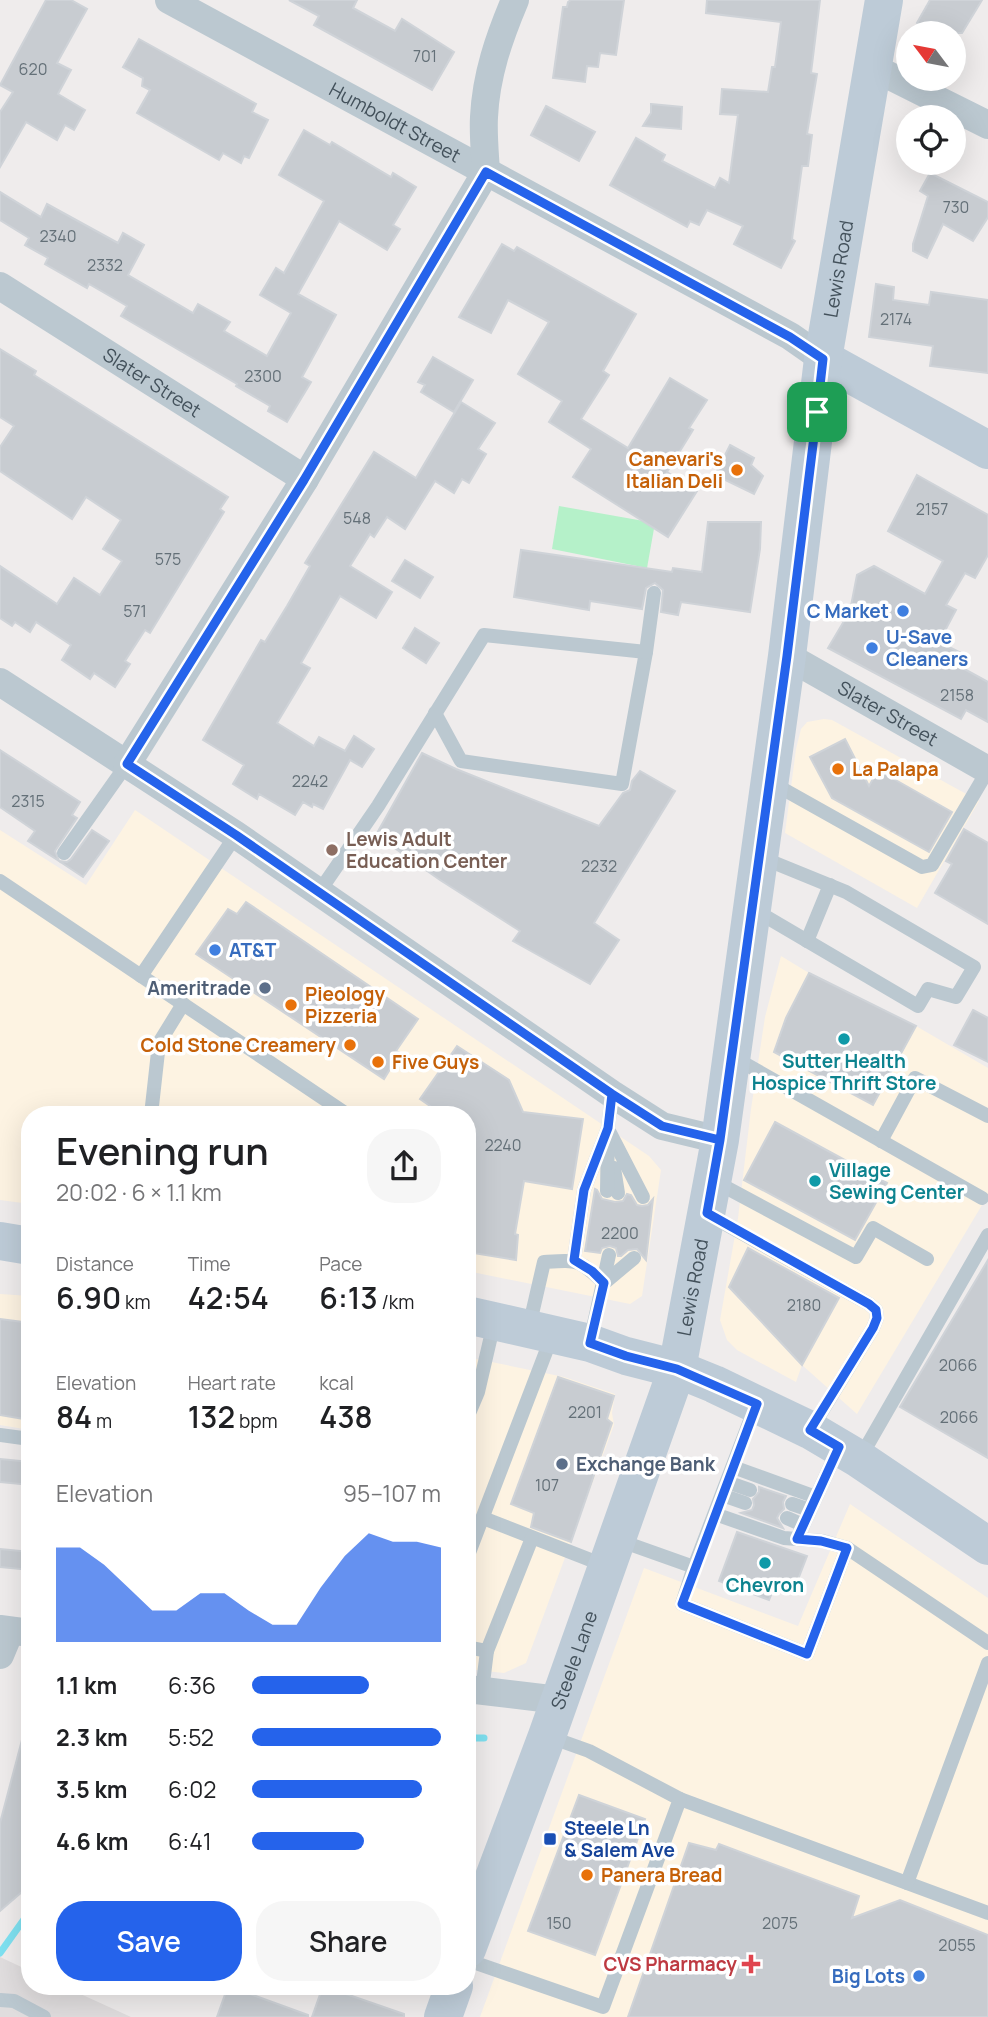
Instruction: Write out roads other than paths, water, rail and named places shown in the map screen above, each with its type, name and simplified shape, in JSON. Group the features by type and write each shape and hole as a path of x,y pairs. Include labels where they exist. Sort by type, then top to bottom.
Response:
{"main road":[{"name":"Lewis Road","path":"677,1369 720,1140 787,656 823,359 884,0"},
{"name":"Humboldt Street","path":"823,359 988,450"},
{"path":"0,1241 21,1244"},
{"path":"511,1325 590,1343 626,1356 677,1369 757,1404 836,1445 988,1546"},
{"name":"Steele Lane","path":"476,1926 547,1736 677,1369"},
{"path":"443,2017 451,1995"}],"street":[{"name":"Humboldt Street","path":"169,0 790,337 823,359"},
{"path":"127,764 304,480 486,172 484,117 489,74 500,35 515,0"},
{"path":"874,68 988,125"},
{"name":"Slater Street","path":"0,286 304,480"},
{"name":"Slater Street","path":"787,656 988,770"},
{"path":"0,682 236,835 662,1126 720,1140"},
{"path":"476,1690 559,1700"}],"lane":[{"path":"435,713 461,761 622,785 654,593"},
{"path":"319,892 378,806 484,635 646,652"},
{"path":"64,853 127,764"},
{"path":"769,781 922,867 932,866 988,770"},
{"path":"141,976 236,835"},
{"path":"752,908 918,1006 928,989 956,996 974,967 846,892 759,856"},
{"path":"0,881 335,1106"},
{"path":"807,941 830,885"},
{"path":"152,1106 159,1043 183,1004"},
{"path":"732,1056 982,1198"},
{"path":"881,1141 915,1078 988,1116"},
{"path":"574,1260 584,1190 608,1128 612,1094"},
{"path":"608,1128 625,1194 608,1128"},
{"path":"710,1197 856,1256 873,1228 927,1259"},
{"path":"710,1197 876,1310 877,1318 836,1445 797,1539"},
{"path":"836,1445 988,1235"},
{"path":"590,1343 604,1283 616,1256 604,1283"},
{"path":"476,1397 544,1262 574,1260 592,1271 604,1283"},
{"path":"476,1536 483,1518 511,1325"},
{"path":"757,1404 682,1604 807,1654 847,1548"},
{"path":"0,1435 21,1438"},
{"path":"733,1467 813,1503"},
{"path":"724,1488 747,1497"},
{"path":"792,1504 813,1503"},
{"path":"715,1514 784,1538 821,1541 847,1548 988,1643"},
{"path":"483,1518 532,1538 694,1567"},
{"path":"787,1518 803,1525"},
{"path":"476,1687 487,1651 532,1538"},
{"path":"476,1649 487,1651"},
{"path":"907,1883 988,1663"},
{"path":"547,1736 592,1752 680,1799 988,1913"},
{"path":"476,1963 607,2012 680,1799"},
{"path":"0,2000 14,2001 44,2017"}],"waterway":[{"path":"476,1738 484,1738"},
{"path":"0,1953 21,1924"}],"place":[{"name":"Canevari's Italian Deli","path":"737,470"},
{"name":"C Market","path":"903,611"},
{"name":"U-Save Cleaners","path":"872,648"},
{"name":"La Palapa","path":"838,769"},
{"name":"Lewis Adult Education Center","path":"332,850"},
{"name":"AT&T","path":"215,950"},
{"name":"Ameritrade","path":"265,988"},
{"name":"Pieology Pizzeria","path":"291,1005"},
{"name":"Sutter Health Hospice Thrift Store","path":"844,1039"},
{"name":"Cold Stone Creamery","path":"350,1045"},
{"name":"Five Guys","path":"378,1062"},
{"name":"Village Sewing Center","path":"815,1181"},
{"name":"Exchange Bank","path":"562,1464"},
{"name":"Chevron","path":"765,1563"},
{"name":"Steele Ln & Salem Ave","path":"550,1839"},
{"name":"Panera Bread","path":"587,1875"},
{"name":"CVS Pharmacy","path":"751,1964"},
{"name":"Big Lots","path":"919,1976"}]}
